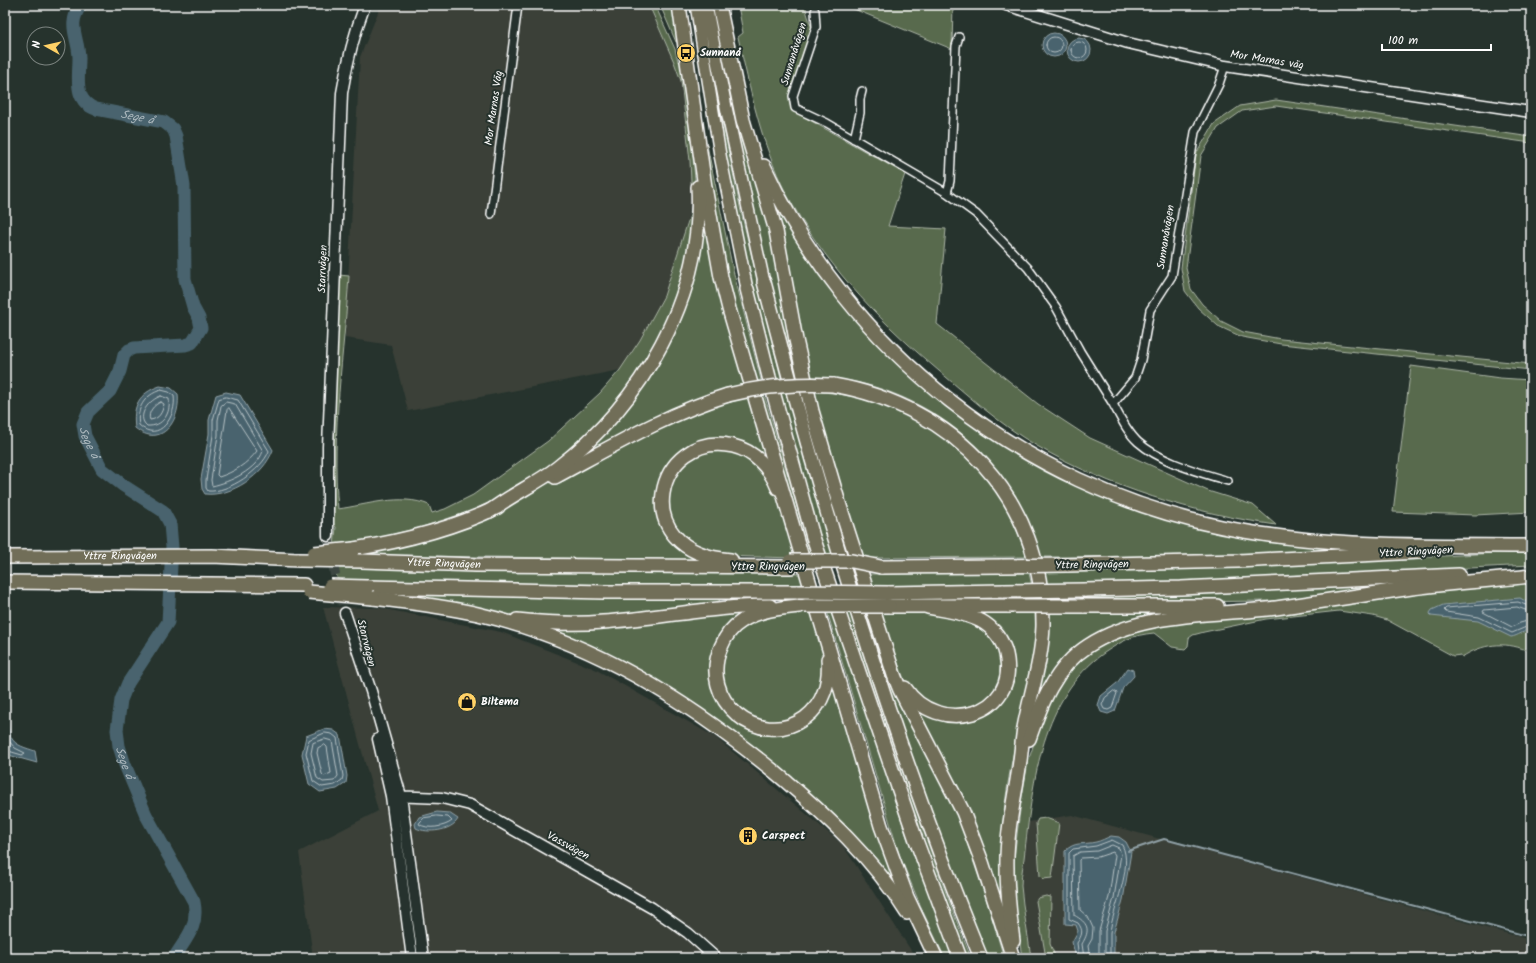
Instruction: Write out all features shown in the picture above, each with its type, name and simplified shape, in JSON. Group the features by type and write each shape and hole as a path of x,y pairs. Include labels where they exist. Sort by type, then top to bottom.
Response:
{"highway":[{"path":"679,5 691,83 704,187 721,277 799,543 806,604 892,859 907,897 936,958"},
{"path":"719,5 738,99 776,231 796,340 823,451 884,645 900,690 963,812 982,862 1013,958"},
{"path":"490,511 508,498 556,469 598,431 634,389 659,350 668,332 690,271 696,230 699,192 691,83"},
{"path":"738,99 760,156 787,212 802,238 838,289 883,340 933,386 987,428 1032,456 1084,482 1123,499 1157,510 1222,527 1300,539 1338,542 1530,546"},
{"path":"764,282 830,528 871,658 918,794 981,958"},
{"path":"747,289 769,377 813,537 916,840 960,958"},
{"path":"299,557 354,549 418,536 462,523 490,511 652,424 704,402 746,390 784,385 833,385 851,388 890,400 921,414 945,429 967,447 986,468 1009,500 1020,521 1034,555 1041,599 1041,644 1024,730 1012,810 1007,867 1010,916 1016,958"},
{"path":"791,564 716,558 697,554 685,547 674,537 663,513 662,498 665,482 670,471 688,454 701,447 714,444 740,448 750,453 759,459 776,482 799,543"},
{"name":"Yttre Ringvägen","path":"5,557 240,557 259,554 362,561 476,564 791,564 881,567 1067,565 1245,560 1530,546"},
{"path":"5,582 213,584 370,592 888,593 1084,590 1328,582 1531,571"},
{"path":"1019,767 1042,702 1051,685 1072,658 1087,646 1123,630 1148,623 1228,611 1295,604 1404,589 1531,576"},
{"path":"370,592 414,603 480,615 561,624 626,620 722,607 806,604 928,607 1295,604"},
{"path":"806,604 828,656 829,672 827,688 812,710 800,721 793,724 768,728 749,722 729,708 718,688 715,668 724,640 741,622 754,615 768,610 806,604"},
{"path":"884,645 906,689 914,700 928,710 952,716 971,714 984,709 1002,690 1007,676 1008,661 1005,648 992,629 977,619 949,610 928,607"},
{"path":"480,615 560,640 608,661 687,705 723,731 791,786 845,835 886,882 920,935 931,958"}],"main road":[{"path":"696,5 720,155 747,289"},
{"path":"706,5 726,108 764,282"}],"street":[{"name":"Starrvägen","path":"328,536 328,447 342,93 348,56 354,34 365,5"},
{"name":"Mor Marnas Väg","path":"491,214 518,5"},
{"name":"Mor Marnas väg","path":"1006,5 1128,43 1225,66 1531,112"},
{"name":"Sunnanåvägen","path":"815,11 816,27 794,94 794,106 802,112 826,123 947,193 976,214 1028,268 1056,307 1080,351 1128,431 1138,442 1147,449 1186,467 1228,482"},
{"path":"947,193 950,181 956,46 959,37"},
{"name":"Sunnanåvägen","path":"1113,404 1135,378 1141,360 1150,310 1172,276 1195,132 1219,84 1225,66"},
{"path":"854,139 860,113 860,99 862,91"},
{"name":"Starrvägen","path":"412,958 399,858 396,796 385,761 346,613 372,691 410,856 424,958"},
{"name":"Vassvägen","path":"396,796 442,798 470,806 652,908 688,933 716,958"},
{"path":"399,858 410,856"}],"shaded area":[{"path":"381,5 649,5 681,81 690,161 692,201 683,239 664,296 640,340 620,370 408,411 391,345 345,338 360,57"},
{"path":"323,607 380,608 501,632 595,669 715,737 842,844 916,958 313,958 299,852 378,811"},
{"path":"1072,815 1531,940 1531,958 1031,958 1021,885 1028,822"}],"green space":[{"path":"649,5 655,5 675,49 678,61 681,61 690,126 695,179 693,228 680,291 646,363 601,421 550,468 509,493 471,511 419,528 353,544 334,546 336,527 332,522 328,504 339,275 349,276 337,422 336,480 338,509 384,501 407,500 429,505 432,513 445,509 473,495 548,441 600,393 620,370 640,340 664,296 690,215 692,201 690,161 681,81"},
{"path":"660,5 676,5 679,42 676,42"},
{"path":"738,5 806,5 806,10 812,29 790,97 789,102 792,110 905,174 888,226 946,229 937,324 1038,404 1090,438 1208,491 1253,505 1276,525 1214,514 1153,497 1093,474 1065,461 1037,446 1009,428 932,365 890,327 851,286 816,241 800,218 777,174 757,116 738,37 743,33"},
{"path":"844,5 953,5 952,49"},
{"path":"711,66 741,212 781,378 773,379 736,223"},
{"path":"1276,100 1531,137 1531,143 1276,106 1242,111 1218,128 1201,156 1186,268 1191,289 1202,304 1221,321 1243,332 1281,339 1531,364 1531,370 1281,344 1242,337 1218,326 1198,308 1185,291 1181,268 1196,154 1214,124 1240,106"},
{"path":"735,130 739,130 773,237 799,377 795,377 769,280"},
{"path":"703,145 707,145 733,270 761,380 755,381 732,307"},
{"path":"762,176 780,211 803,248 919,381 1128,505 1359,549 1186,556 1038,557 1020,512 1007,487 990,463 970,441 947,422 921,406 894,394 865,384 836,379 807,377"},
{"path":"702,197 747,383 699,398 654,417 568,465 664,347"},
{"path":"1411,366 1500,378 1531,380 1531,512 1475,515 1393,512"},
{"path":"811,391 871,401 926,425 950,442 972,462 991,485 1011,517 1027,557 863,558"},
{"path":"777,392 786,392 834,558 825,558"},
{"path":"764,394 812,558 808,558 759,395"},
{"path":"752,396 775,472 711,441 662,482 677,546 701,560 350,555 484,518 560,477 692,413"},
{"path":"729,449 757,464 777,494 797,558 720,556 692,546 670,521 666,497 681,465 700,452"},
{"path":"1531,551 1531,565 1201,581 1044,585 1042,572 1320,563"},
{"path":"335,568 802,574 805,587 338,581"},
{"path":"1029,573 1032,586 871,587 867,574"},
{"path":"1531,579 1531,637 1526,650 1510,645 1493,645 1477,649 1462,657 1461,655 1453,656 1387,620 1373,616 1339,611 1266,619 1204,632 1193,635 1189,638 1188,646 1185,649 1172,647 1154,633 1139,635 1116,645 1104,653 1083,671 1067,692 1054,716 1044,742 1032,796 1021,881 1031,958 1022,958 1014,900 1013,866 1028,762 1042,718 1063,676 1095,645 1152,626"},
{"path":"1402,585 1315,597 1271,601 1081,603 1080,597"},
{"path":"385,595 719,599 720,604 603,619 529,618"},
{"path":"1048,609 1206,609 1098,637 1036,711 1046,648"},
{"path":"963,610 1035,611 1032,662 1004,809 1001,871 1004,913 915,705 975,718 986,716 995,709 1009,688 1013,675 1014,661 1012,649 1007,639 993,628"},
{"path":"798,611 812,612 823,649 825,667 824,683 806,711 800,715 779,723 757,721 733,706 719,670 732,636 754,620"},
{"path":"827,611 833,611 907,837 954,958 945,958 924,914 900,857"},
{"path":"842,612 851,612 879,700 938,873 971,958 963,958"},
{"path":"868,612 955,808 986,898 1004,958 985,958 911,757 863,613"},
{"path":"912,612 958,617 989,632 1003,658 1003,675 991,697 962,711 931,706 908,685 904,679 879,613"},
{"path":"751,613 711,666 747,726 801,724 832,668 902,893 723,727 531,626 684,615"},
{"path":"1046,818 1059,823 1052,878 1043,879 1040,876 1036,823 1038,819"},
{"path":"1046,896 1051,897 1050,944 1056,958 1046,958 1036,901 1038,898"}],"water":[{"path":"1054,33 1063,36 1066,45 1063,54 1054,57 1045,54 1042,45 1045,36"},
{"path":"1079,38 1088,41 1091,50 1088,59 1079,62 1070,59 1067,50 1070,41"},
{"path":"160,386 171,388 178,394 176,414 173,422 161,434 144,434 135,428 134,420 138,401 147,392"},
{"path":"226,392 240,395 273,450 269,459 262,468 254,476 236,488 215,494 205,494 202,489 201,479 209,434 209,420 216,395"},
{"path":"1520,598 1531,604 1531,628 1519,635 1511,637 1478,621 1431,616 1430,613 1432,610 1443,605"},
{"path":"5,661 7,663 6,701 9,731 15,743 35,751 37,763 5,754"},
{"path":"1128,668 1133,670 1134,676 1123,688 1115,711 1108,714 1101,712 1098,705 1101,696 1117,683"},
{"path":"324,729 333,730 340,735 347,776 346,783 337,789 320,792 309,784 302,754 306,736"},
{"path":"437,812 449,813 458,819 455,823 445,829 426,831 416,828 415,824 419,817"},
{"path":"1111,836 1119,837 1126,842 1131,852 1123,900 1114,932 1114,958 1076,958 1072,942 1078,931 1076,925 1065,924 1065,851 1072,846 1096,842"}],"waterway":[{"name":"Sege å","path":"81,5 74,19 74,32 79,58 79,88 84,100 96,109 164,122 173,129 176,136 184,186 185,279 193,307 199,318 201,328 192,343 185,345 134,348 129,350 124,355 120,371 110,391 88,412 83,424 85,436 102,469 124,486 163,511 170,524 172,547 168,622 128,683 121,700 117,730 119,746 125,765 146,815 194,902 195,918 193,925 187,938 174,958"},
{"path":"1128,851 1164,839 1531,937"}],"tunnel":[{"path":"328,536 335,575 345,613"}],"place":[{"name":"Sunnanå","path":"686,53"},
{"name":"Biltema","path":"467,702"},
{"name":"Carspect","path":"748,836"}]}
